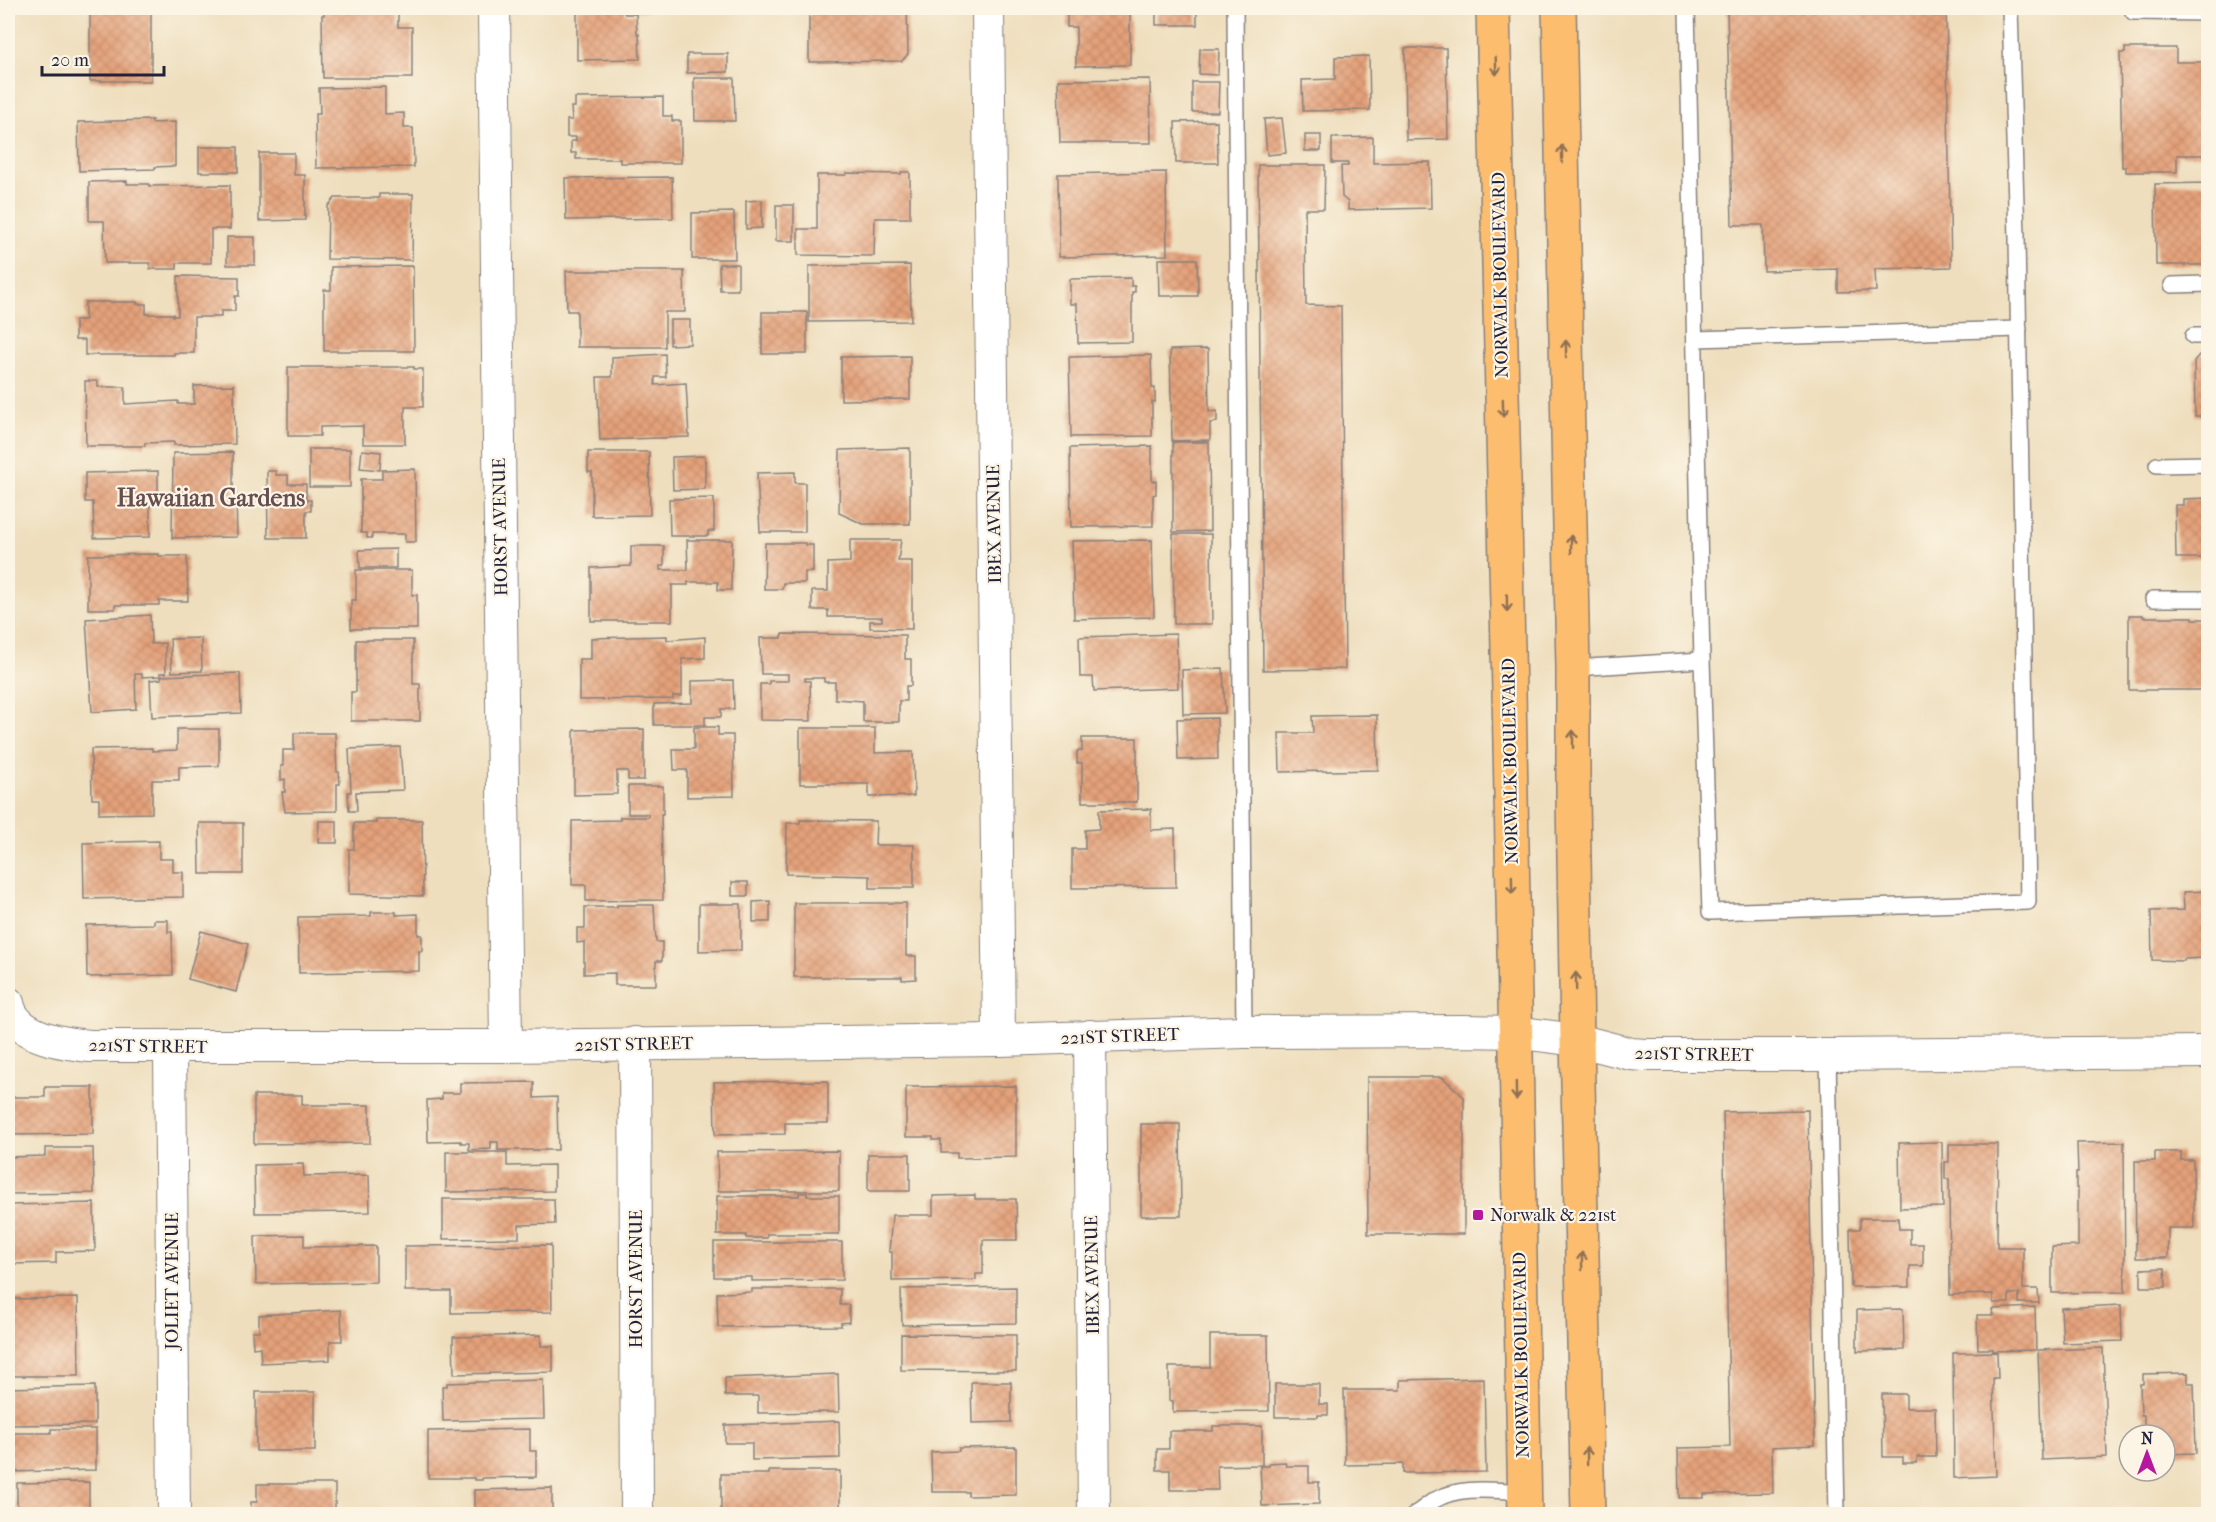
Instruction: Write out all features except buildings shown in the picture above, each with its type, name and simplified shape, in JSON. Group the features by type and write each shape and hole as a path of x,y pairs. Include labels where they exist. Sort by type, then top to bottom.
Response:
{"main road":[{"name":"NORWALK BOULEVARD","path":"1493,8 1525,1503"},
{"path":"1559,8 1573,668 1576,1040 1588,1515"}],"street":[{"name":"HORST AVENUE","path":"494,8 506,1046"},
{"name":"IBEX AVENUE","path":"988,8 999,1040"},
{"name":"221ST STREET","path":"8,1003 10,1014 32,1032 57,1042 90,1047 506,1046 999,1040 1244,1032 1514,1032 1576,1040 1631,1054 2208,1052"},
{"name":"IBEX AVENUE","path":"1090,1036 1095,1515"},
{"name":"HORST AVENUE","path":"635,1043 637,1515"},
{"name":"JOLIET AVENUE","path":"170,1047 174,1515"}],"lane":[{"path":"1236,8 1244,1032"},
{"path":"1687,8 1710,912 2028,902 2019,329 2010,8"},
{"path":"2133,12 2208,13"},
{"path":"2172,285 2208,285"},
{"path":"1695,339 2019,329"},
{"path":"2193,336 2208,336"},
{"path":"2157,465 2208,464"},
{"path":"2153,599 2208,599"},
{"path":"1573,668 1702,660"},
{"path":"1828,1055 1837,1515"},
{"path":"1415,1515 1433,1500 1451,1492 1471,1490 1525,1503"}],"place":[{"name":"Norwalk & 221st","path":"1478,1215"}],"district":[{"name":"Hawaiian Gardens","path":"211,498"}]}
